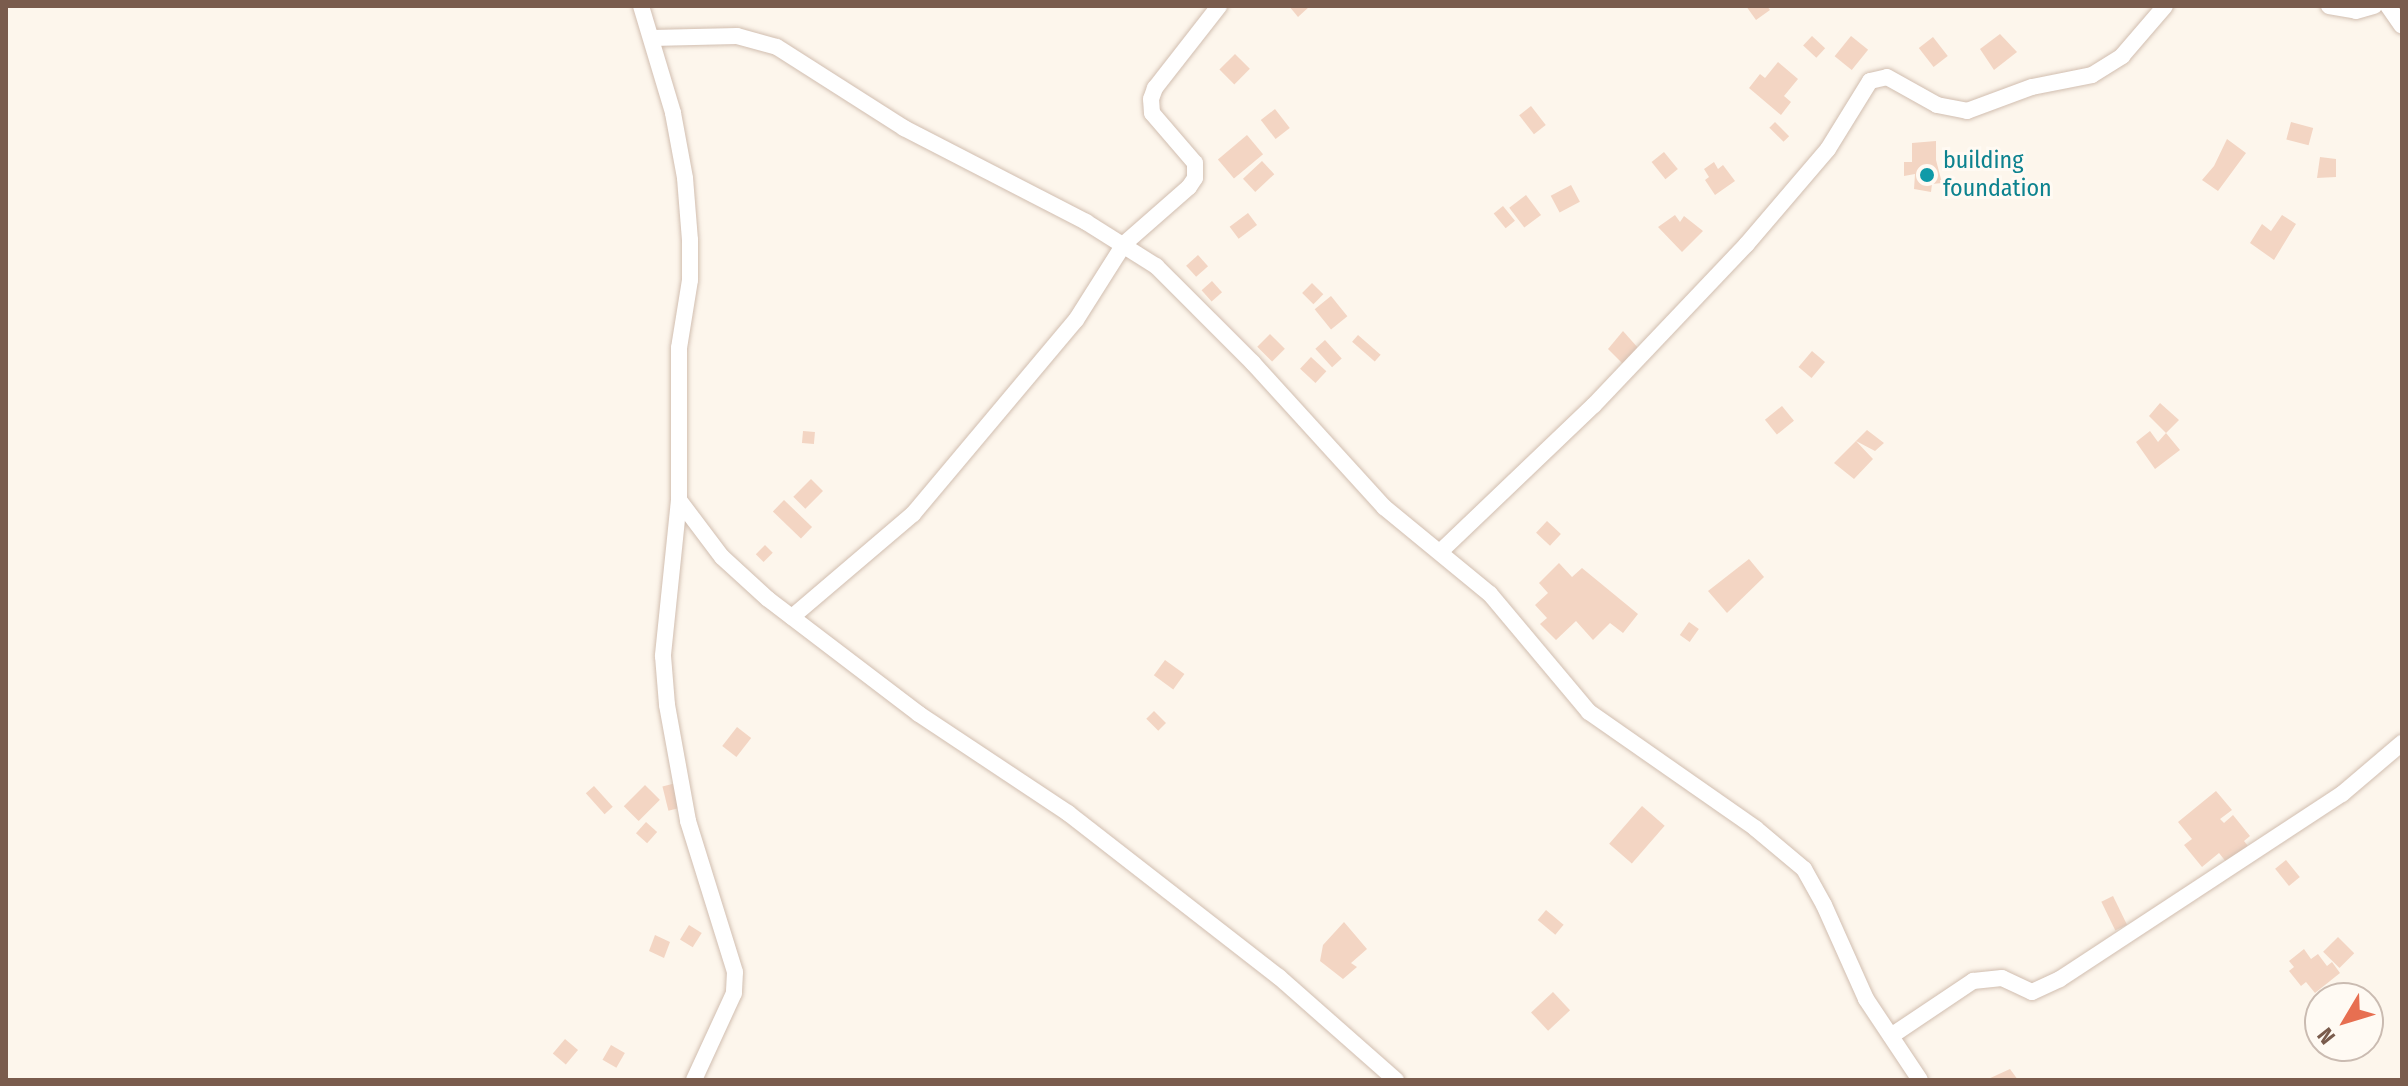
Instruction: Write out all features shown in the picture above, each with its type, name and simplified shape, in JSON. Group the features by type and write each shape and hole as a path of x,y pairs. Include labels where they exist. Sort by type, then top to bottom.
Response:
{"street":[{"path":"641,6 652,38 683,165 690,240 690,280 679,348 679,500 663,656 667,705 688,821 735,972 734,993 694,1080"},
{"path":"792,617 913,514 1076,320 1124,244 1180,197 1195,178 1197,169 1191,155 1150,106 1155,88 1219,6"},
{"path":"1441,551 1594,405 1746,245 1828,149 1870,81 1887,77 1937,105 1967,111 2032,87 2092,75 2122,56 2165,6"},
{"path":"2329,6 2356,11 2374,6"},
{"path":"2388,6 2402,26"},
{"path":"652,38 722,36 759,39 797,59 904,128 1124,244 1156,266 1183,291 1384,507 1441,551 1497,602 1589,712 1755,828 1804,869 1824,905 1866,999 1920,1080"},
{"path":"679,500 722,557 792,617 919,714 1077,819 1279,977 1396,1080"},
{"path":"1891,1036 1973,981 2002,978 2032,992 2060,979 2342,794 2402,743"}],"building":[{"path":"1289,6 1310,6 1298,17"},
{"path":"1746,6 1767,6 1770,10 1756,20"},
{"path":"2000,34 2017,52 1994,70 1980,49"},
{"path":"1812,36 1825,48 1816,58 1803,46"},
{"path":"1851,36 1868,50 1852,70 1835,56"},
{"path":"1933,37 1948,56 1934,67 1919,48"},
{"path":"1235,54 1250,69 1234,84 1219,70"},
{"path":"1778,62 1798,79 1784,96 1791,102 1781,115 1749,88 1760,74 1765,78"},
{"path":"1531,106 1546,125 1534,134 1519,115"},
{"path":"1275,109 1290,128 1276,139 1261,120"},
{"path":"1775,122 1789,136 1783,142 1769,128"},
{"path":"2291,122 2313,128 2309,145 2286,139"},
{"path":"1247,135 1263,154 1234,179 1218,159"},
{"path":"2227,139 2246,153 2218,191 2202,180 2214,166"},
{"name":"building foundation","path":"1936,141 1936,160 1942,183 1932,184 1931,192 1914,189 1915,174 1904,176 1904,162 1912,162 1912,143"},
{"path":"1664,152 1678,169 1665,179 1652,162"},
{"path":"2320,157 2336,159 2336,177 2317,178"},
{"path":"1262,161 1274,174 1255,192 1243,179"},
{"path":"1714,162 1718,169 1723,165 1735,181 1715,195 1705,180 1709,177 1704,169"},
{"path":"1571,185 1580,202 1560,213 1551,196"},
{"path":"1526,195 1541,215 1524,228 1509,208"},
{"path":"1503,206 1515,221 1506,228 1494,214"},
{"path":"1248,213 1257,225 1239,239 1230,227"},
{"path":"1675,215 1680,222 1684,216 1703,231 1682,252 1658,227"},
{"path":"2282,215 2296,224 2274,260 2250,243 2262,224 2271,231"},
{"path":"1198,255 1208,266 1196,277 1186,266"},
{"path":"1212,281 1222,292 1212,302 1202,290"},
{"path":"1312,283 1323,294 1313,304 1302,293"},
{"path":"1331,296 1347,316 1331,329 1315,309"},
{"path":"1623,331 1639,349 1625,366 1608,349"},
{"path":"1270,334 1285,349 1272,362 1257,347"},
{"path":"1358,335 1381,355 1375,361 1352,342"},
{"path":"1325,340 1342,359 1332,367 1315,349"},
{"path":"1812,351 1825,362 1812,378 1799,367"},
{"path":"1311,357 1326,371 1315,383 1300,369"},
{"path":"2160,403 2179,420 2166,433 2149,416"},
{"path":"1782,406 1794,421 1777,435 1765,420"},
{"path":"1867,430 1884,443 1875,451 1856,441"},
{"path":"803,431 815,432 814,444 802,443"},
{"path":"2150,431 2158,442 2166,433 2180,450 2155,469 2136,442"},
{"path":"1856,441 1873,459 1854,479 1834,463"},
{"path":"811,479 823,491 805,509 793,497"},
{"path":"784,500 812,527 801,539 773,512"},
{"path":"1547,521 1561,534 1550,546 1536,533"},
{"path":"765,545 773,553 764,562 756,554"},
{"path":"1749,559 1764,577 1727,613 1708,591"},
{"path":"1559,563 1572,577 1582,568 1638,614 1623,633 1610,623 1593,640 1576,621 1556,640 1540,624 1547,618 1535,605 1548,593 1539,583"},
{"path":"1689,622 1699,629 1690,642 1680,635"},
{"path":"1165,660 1184,674 1173,689 1154,675"},
{"path":"1154,711 1166,723 1158,731 1146,719"},
{"path":"737,727 751,738 736,757 722,746"},
{"path":"676,783 682,807 668,811 662,786"},
{"path":"645,785 660,800 639,821 624,806"},
{"path":"594,786 613,807 605,814 586,793"},
{"path":"2216,791 2232,810 2220,819 2224,823 2233,815 2250,836 2244,841 2248,846 2227,863 2219,853 2202,867 2184,845 2192,839 2178,822"},
{"path":"1642,806 1665,826 1632,863 1609,844"},
{"path":"646,822 657,832 647,843 636,833"},
{"path":"2286,860 2300,877 2289,886 2275,869"},
{"path":"2113,896 2127,925 2115,930 2101,902"},
{"path":"1546,910 1564,925 1555,935 1538,920"},
{"path":"1344,922 1367,949 1351,963 1357,967 1343,979 1320,961 1323,945"},
{"path":"689,925 702,933 693,947 680,939"},
{"path":"655,935 670,942 664,958 649,951"},
{"path":"2338,937 2354,953 2339,968 2323,952"},
{"path":"2304,949 2311,959 2318,954 2327,966 2332,962 2340,973 2329,982 2304,982 2301,986 2289,971 2294,967 2289,961"},
{"path":"1553,992 1570,1010 1548,1031 1531,1012"},
{"path":"565,1039 578,1050 566,1064 553,1054"},
{"path":"611,1045 625,1053 616,1068 602,1060"},
{"path":"2010,1069 2018,1080 1986,1080"}],"place":[{"name":"building foundation","path":"1927,175"}]}
